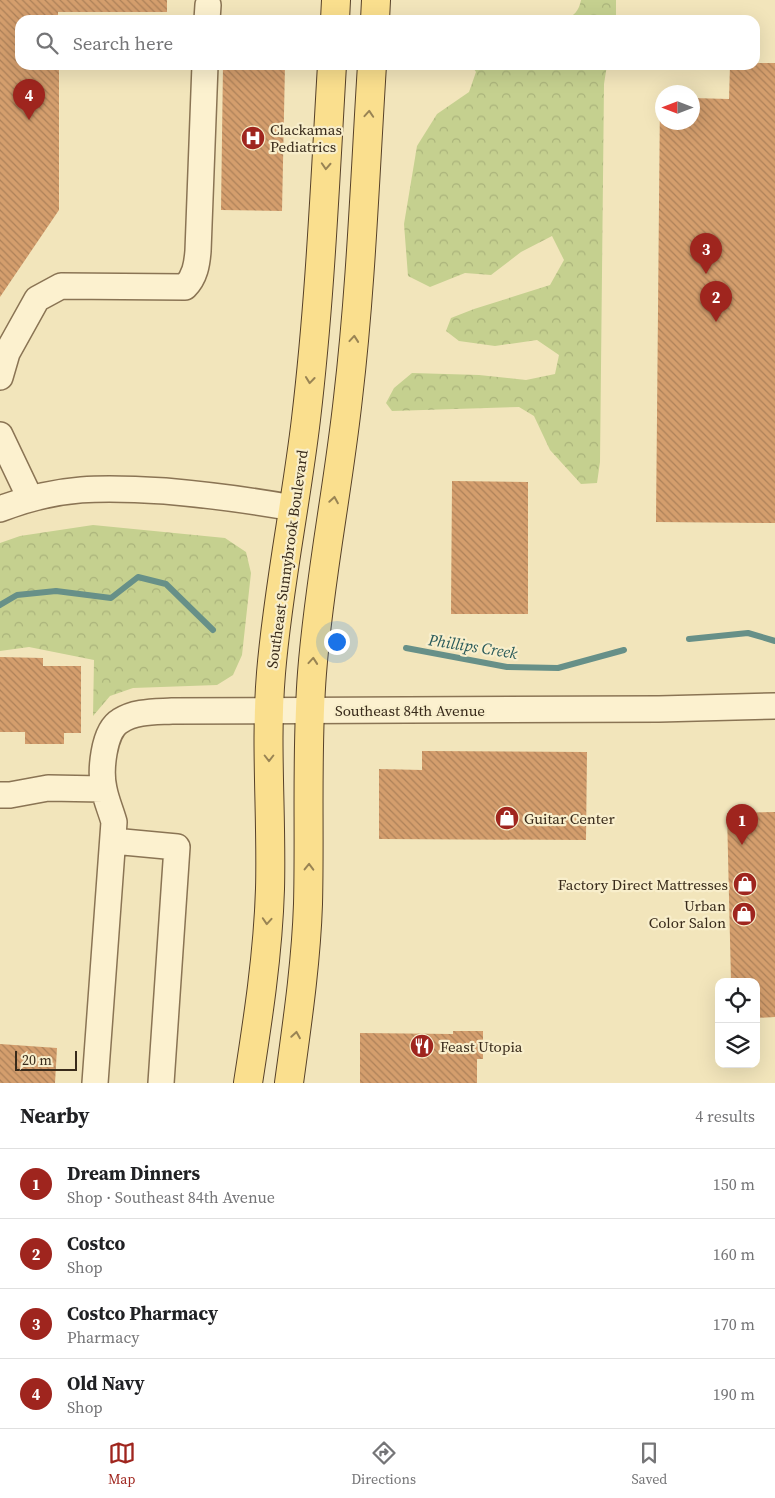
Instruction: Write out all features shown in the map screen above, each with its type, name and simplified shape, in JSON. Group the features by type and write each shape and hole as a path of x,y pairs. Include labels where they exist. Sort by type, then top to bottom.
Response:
{"main road":[{"path":"335,15 336,0"},
{"path":"375,15 376,0"},
{"name":"Southeast Sunnybrook Boulevard","path":"248,1083 258,1020 270,889 271,675 277,608 306,421 316,316 332,70"},
{"path":"289,1083 298,1015 308,908 309,710 318,607 342,450 354,342 372,70"}],"street":[{"path":"0,377 7,353 37,299 61,286 185,286 191,281 197,262 198,251 205,70"},
{"path":"0,435 30,498"},
{"path":"0,509 30,498 70,490 116,488 200,494 293,508"},
{"name":"Southeast 84th Avenue","path":"103,789 104,749 112,729 118,721 135,714 172,710 639,709 775,706"},
{"path":"0,795 48,788 103,789 114,822 95,1083"},
{"path":"113,841 177,847 161,1083"}],"green space":[{"path":"581,0 616,0 616,15 574,15"},
{"path":"475,70 606,70 604,84 600,462 597,483 581,484 550,450 534,416 519,407 392,411 386,403 394,388 412,373 479,375 526,380 555,374 559,355 537,340 495,346 459,341 446,331 451,318 550,285 564,260 552,236 521,252 491,275 465,273 430,287 408,276 404,224 417,146 437,114 469,92 476,72"},
{"path":"93,525 225,538 246,552 251,573 242,655 233,675 217,685 133,688 110,696 93,716 94,660 29,647 0,651 0,543 20,536"}],"building":[{"path":"0,0 167,0 167,12 58,12 58,15 15,15 15,70 59,70 59,210 0,297"},
{"path":"760,63 775,63 775,523 656,522 660,130 700,130 700,98 729,99 730,70 760,70"},
{"name":"Clackamas Pediatrics","path":"223,70 285,70 282,211 221,210"},
{"path":"452,481 528,482 528,614 451,614"},
{"path":"0,657 43,658 43,666 81,666 81,733 64,733 64,744 25,744 25,732 0,732"},
{"path":"422,751 587,752 586,840 379,839 379,769 422,770"},
{"path":"775,812 775,1017 760,1018 760,978 731,978 727,813"},
{"name":"Feast Utopia","path":"453,1031 483,1031 483,1059 477,1059 477,1083 360,1083 360,1033 453,1034"},
{"path":"0,1044 57,1048 55,1083 0,1083"}],"waterway":[{"name":"Phillips Creek","path":"0,605 17,595 56,591 111,598 138,577 166,584 213,630"},
{"name":"Phillips Creek","path":"689,639 748,633 775,641"},
{"name":"Phillips Creek","path":"406,648 507,667 558,668 624,650"}],"place":[{"name":"Old Navy","path":"29,120"},
{"name":"Clackamas Pediatrics","path":"253,138"},
{"name":"Costco Pharmacy","path":"706,274"},
{"name":"Costco","path":"716,322"},
{"name":"Guitar Center","path":"507,818"},
{"name":"Dream Dinners","path":"742,845"},
{"name":"Factory Direct Mattresses","path":"745,884"},
{"name":"Urban Color Salon","path":"744,914"},
{"name":"Feast Utopia","path":"422,1046"}]}
